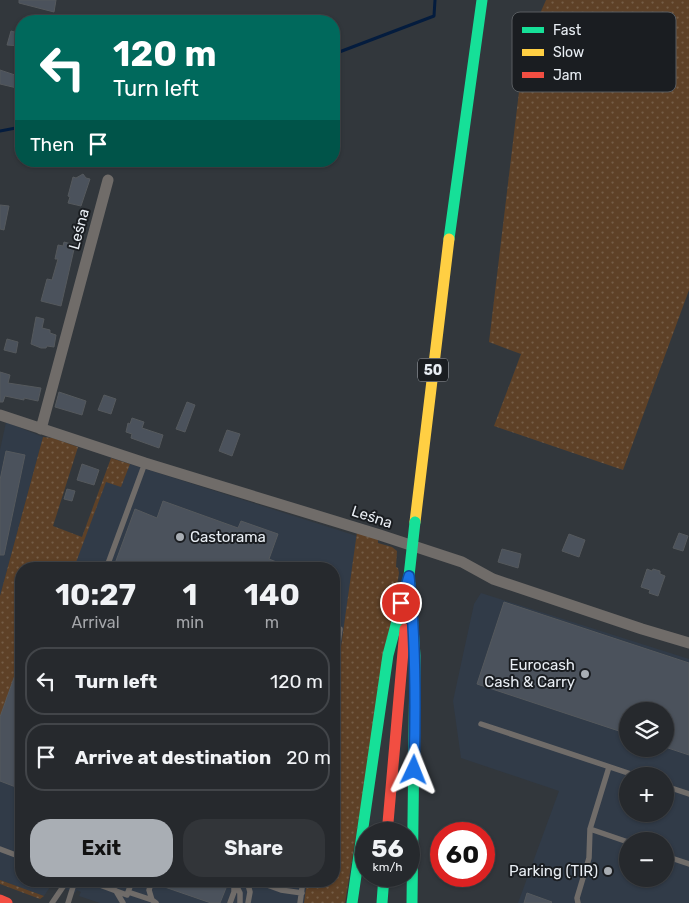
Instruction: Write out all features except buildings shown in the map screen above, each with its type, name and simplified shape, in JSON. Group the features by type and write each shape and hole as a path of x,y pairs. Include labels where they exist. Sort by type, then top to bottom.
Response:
{"main road":[{"name":"50","path":"388,822 415,522 451,218 482,0"},
{"path":"352,903 388,655 409,576"},
{"path":"409,576 414,618 415,656 412,903"},
{"path":"382,903 383,887"},
{"path":"0,900 7,903"}],"street":[{"name":"Leśna","path":"41,429 108,180"},
{"name":"Leśna","path":"0,415 145,463 462,562 493,579 642,630 689,643"}],"lane":[{"path":"109,562 145,463"},
{"path":"481,724 619,770"},
{"path":"578,903 589,858 590,829 609,767"},
{"path":"674,789 689,794"},
{"path":"590,829 619,839"},
{"path":"0,849 15,855"},
{"path":"674,859 689,864"},
{"path":"52,903 63,887"},
{"path":"68,903 73,887"},
{"path":"105,887 127,895 130,887"},
{"path":"150,887 149,890 154,901"},
{"path":"230,903 234,887"},
{"path":"237,887 240,893 240,903"},
{"path":"248,903 250,892 249,887"},
{"path":"273,887 302,893"},
{"path":"300,903 302,887"},
{"path":"116,891 123,903"},
{"path":"128,892 154,901"}],"shaded area":[{"path":"546,0 689,0 689,290 623,470 494,426 521,354 489,342 519,92 676,92 676,12 541,12"},
{"path":"6,422 43,437 0,596 0,450"},
{"path":"43,437 53,438 78,447 53,526 82,537 111,458 130,464 121,487 106,482 76,562 15,562 15,675 0,717 0,596"},
{"path":"111,458 357,536 340,655 340,562 74,562"},
{"path":"357,532 378,539 378,543 392,547 397,551 396,567 399,573 358,822 355,822 355,842 345,903 304,903 306,887 340,887 340,654"},
{"path":"481,593 689,659 689,903 518,903 559,791 461,758 453,701 474,604"},
{"path":"15,675 15,885 0,880 0,717"},
{"path":"0,880 44,896 40,899 0,884"},
{"path":"19,887 50,887 44,896"},
{"path":"60,887 306,887 304,903 100,903 79,896 81,892 77,890 75,893"}],"waterway":[{"path":"340,52 434,16 435,0"},
{"path":"0,131 15,128"}],"traffic: fast":[{"path":"449,239 482,0"},
{"path":"409,576 415,522"},
{"path":"352,903 388,655 409,576"},
{"path":"410,584 415,656 412,903"},
{"path":"382,903 383,887"}],"traffic: slow":[{"path":"415,522 449,239"}],"traffic: jam":[{"path":"388,822 405,629"},
{"path":"0,900 7,903"}],"place":[{"name":"Castorama","path":"180,537"},
{"name":"Eurocash Cash & Carry","path":"585,674"},
{"name":"Parking (TIR)","path":"608,871"}],"route":[{"path":"401,603 409,576 414,618 415,656 414,770"}]}
